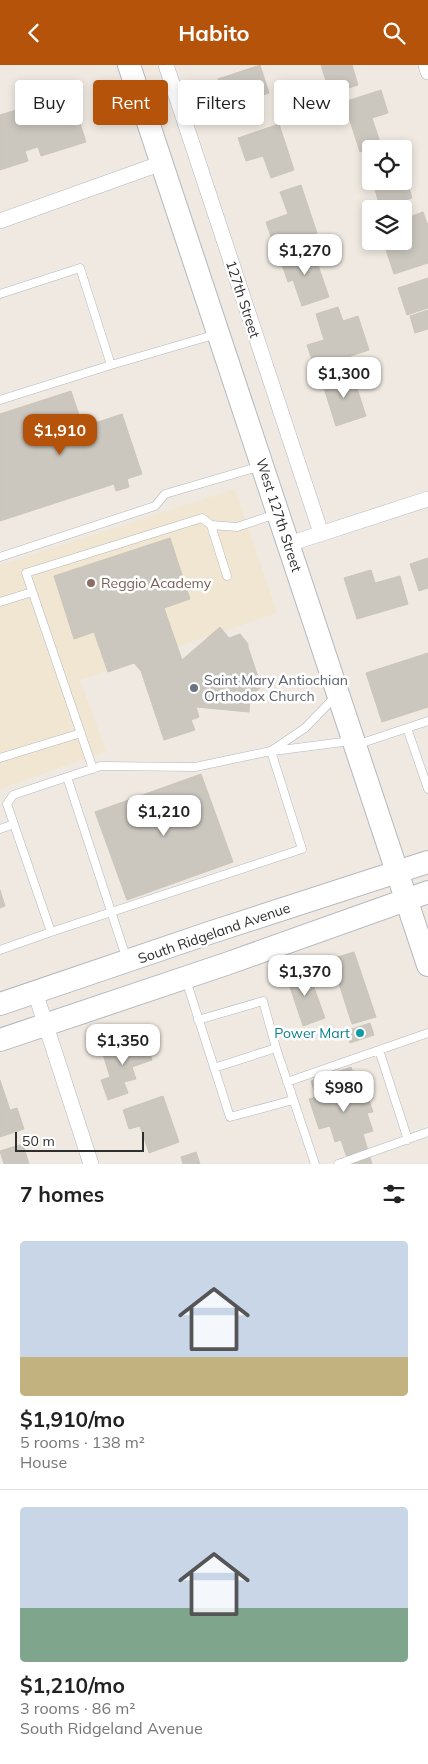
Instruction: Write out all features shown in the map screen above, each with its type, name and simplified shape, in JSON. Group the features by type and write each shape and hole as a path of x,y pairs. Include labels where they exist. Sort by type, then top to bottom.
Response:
{"main road":[{"name":"West 127th Street","path":"129,65 428,965"},
{"name":"South Ridgeland Avenue","path":"0,1004 212,932 428,862"},
{"path":"0,1040 185,978 428,892"}],"street":[{"name":"127th Street","path":"166,65 321,533"},
{"path":"426,65 428,72"},
{"path":"0,221 162,163"},
{"path":"289,544 428,499"},
{"path":"35,992 91,1164"}],"lane":[{"path":"0,294 80,268 111,365"},
{"path":"0,400 219,333"},
{"path":"0,557 155,506 165,494 262,465"},
{"path":"93,769 26,573 202,518 211,525 237,527 278,513"},
{"path":"211,525 228,576"},
{"path":"0,602 32,592"},
{"path":"271,751 305,728 338,694"},
{"path":"50,932 7,804 13,795 102,766 195,767 271,751 354,743 428,721"},
{"path":"408,728 428,789"},
{"path":"0,758 81,733"},
{"path":"0,950 302,849 271,751"},
{"path":"67,777 128,962"},
{"path":"0,829 14,824"},
{"path":"185,978 230,1117 293,1100"},
{"path":"198,1020 263,1001 276,1048 315,1164"},
{"path":"287,1082 428,1033"},
{"path":"214,1068 276,1048"},
{"path":"379,1050 408,1140"},
{"path":"338,1164 428,1133"}],"shaded area":[{"path":"235,489 277,613 80,680 106,751 0,789 0,565"}],"building":[{"path":"260,65 269,93 264,95 264,80 218,79"},
{"path":"321,65 352,65 358,85 349,88 349,80 326,80"},
{"path":"381,90 388,113 372,118 379,140 362,140 362,151 360,152 349,118 349,100"},
{"path":"15,110 15,125 80,125 86,142 41,156 38,147 25,151 28,161 0,170 0,115"},
{"path":"279,125 294,170 271,178 263,156 246,161 238,138"},
{"path":"301,185 317,233 275,248 266,222 288,214 280,192"},
{"path":"375,190 410,190 412,198 406,200 378,200"},
{"path":"423,212 428,226 428,263 394,274 386,250 412,250 412,216"},
{"path":"312,248 329,297 302,306 293,280 288,282 280,259"},
{"path":"428,278 428,308 407,315 398,288"},
{"path":"338,307 343,321 358,316 369,350 315,368 307,345 324,340 316,314"},
{"path":"428,310 428,329 415,333 410,316"},
{"path":"352,373 366,416 336,426 322,382"},
{"path":"71,391 81,421 79,422 80,428 122,414 142,474 127,479 129,487 116,491 114,484 0,521 0,414"},
{"path":"170,538 190,599 164,608 182,660 220,627 229,638 240,634 248,644 257,674 266,685 250,696 249,712 196,707 199,717 191,720 195,730 164,740 141,671 134,663 108,672 94,632 74,639 54,576"},
{"path":"428,558 428,588 419,591 410,564"},
{"path":"371,570 375,583 400,576 408,604 357,619 344,578"},
{"path":"428,653 428,707 382,722 366,673"},
{"path":"201,774 233,862 127,900 95,812"},
{"path":"0,890 5,906 0,908"},
{"name":"Power Mart","path":"354,952 376,1017 352,1024 331,959"},
{"name":"Power Mart","path":"307,968 325,1018 303,1026 286,975"},
{"name":"Power Mart","path":"370,1023 374,1035 350,1043 346,1031"},
{"path":"135,1041 136,1044 146,1041 152,1060 132,1067 136,1079 124,1082 128,1093 108,1100 101,1080 110,1077 102,1051"},
{"path":"351,1067 357,1085 363,1083 373,1112 367,1113 373,1131 363,1134 372,1164 349,1164 341,1140 335,1142 330,1126 319,1129 309,1099 316,1097 311,1081"},
{"path":"0,1080 10,1110 17,1108 24,1129 0,1137"},
{"path":"163,1096 179,1142 149,1153 140,1126 129,1129 123,1110"},
{"path":"23,1144 29,1164 4,1164 0,1151"},
{"path":"196,1152 200,1164 183,1164 181,1157"}],"place":[{"name":"Reggio Academy","path":"91,583"},
{"name":"Saint Mary Antiochian Orthodox Church","path":"194,688"},
{"name":"Power Mart","path":"360,1033"}]}
